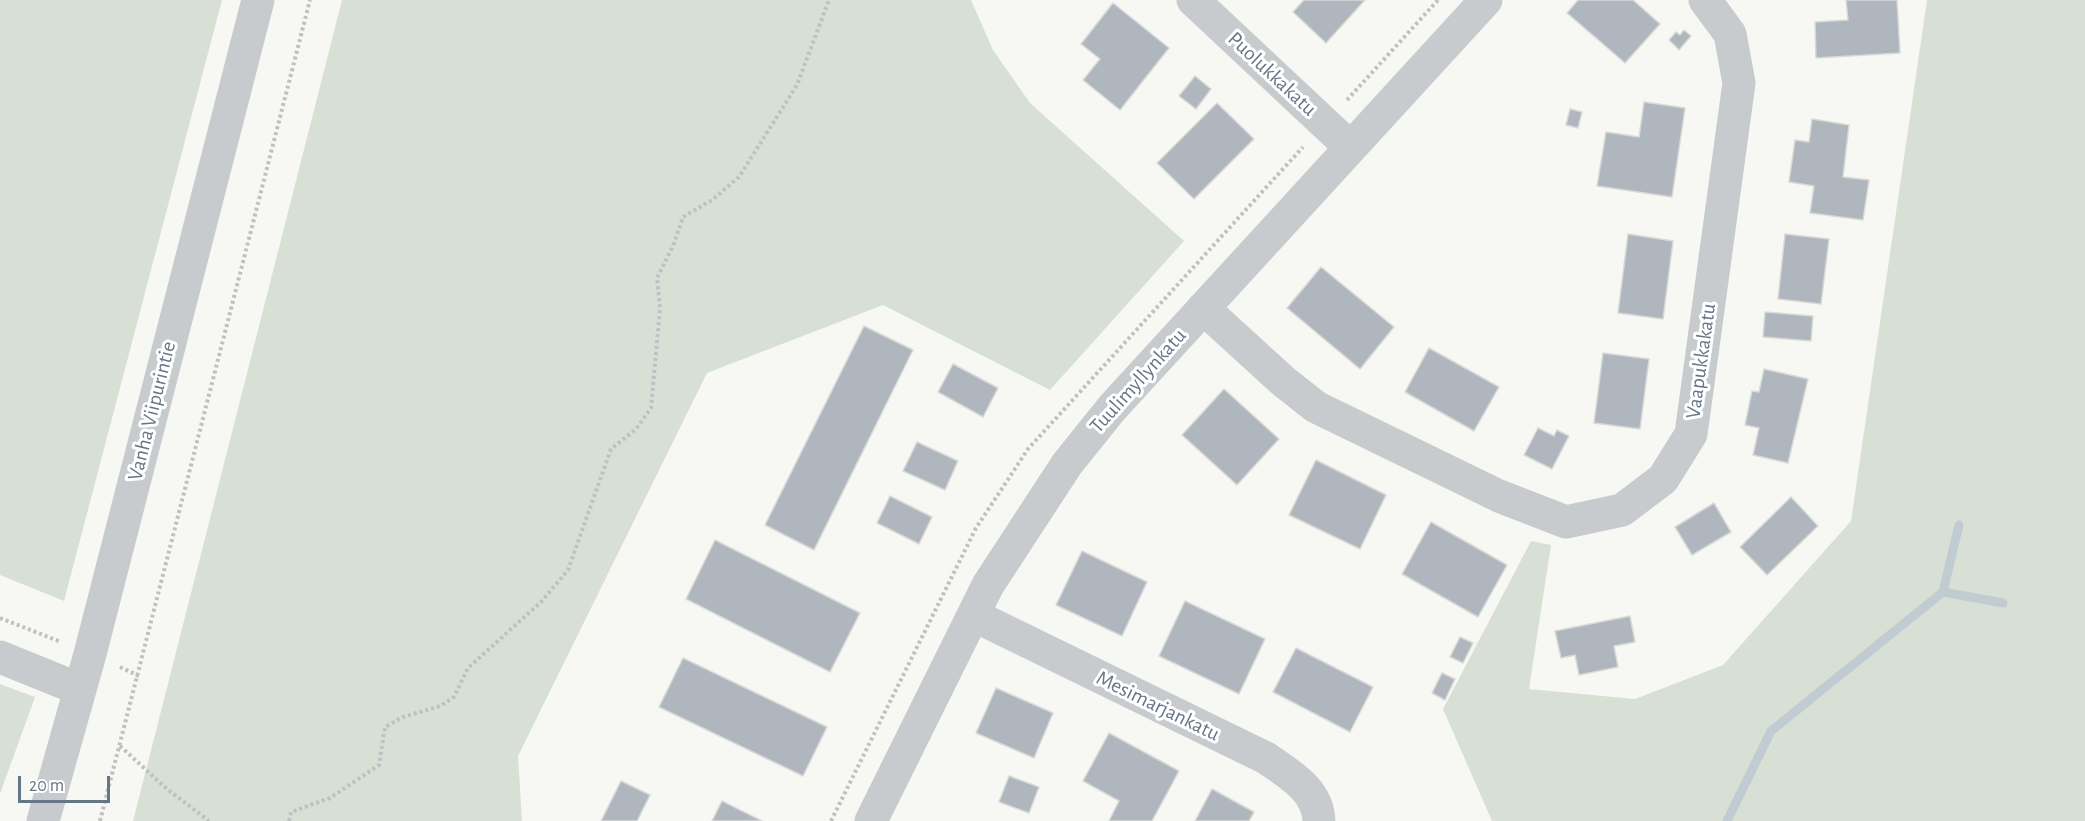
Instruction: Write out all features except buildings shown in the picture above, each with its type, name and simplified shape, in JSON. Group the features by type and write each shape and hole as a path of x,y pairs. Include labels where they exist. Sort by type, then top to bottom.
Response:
{"street":[{"name":"Vanha Viipurintie","path":"43,821 258,0"},
{"name":"Puolukkakatu","path":"1193,0 1350,147"},
{"name":"Tuulimyllynkatu","path":"871,821 973,615 1027,522 1066,464 1112,408 1486,0"},
{"name":"Vaapukkakatu","path":"1203,308 1282,381 1316,407 1498,496 1566,522 1622,510 1663,479 1691,434 1739,83 1730,34 1704,0"},
{"name":"Mesimarjankatu","path":"973,615 1266,758 1302,784 1319,810 1319,821"},
{"path":"0,657 79,689"}],"path":[{"path":"100,821 310,0"},
{"path":"289,821 291,812 330,798 379,765 385,727 403,717 440,706 454,697 468,668 541,602 568,570 611,449 636,429 651,408 660,309 657,278 673,246 683,217 712,200 739,177 797,85 829,0"},
{"path":"120,746 167,789 209,821"}],"shaded area":[{"path":"0,0 222,0 64,601 0,575"},
{"path":"342,0 971,0 993,50 1030,103 1184,241 1050,390 883,305 707,373 518,756 522,821 133,821"},
{"path":"1927,0 2085,0 2085,821 1492,821 1443,709 1531,541 1551,545 1529,689 1635,699 1723,665 1851,521"},
{"path":"0,684 35,697 0,794"}],"waterway":[{"path":"1727,821 1771,731 1943,592 1959,525"},
{"path":"1943,592 2003,603"}]}
